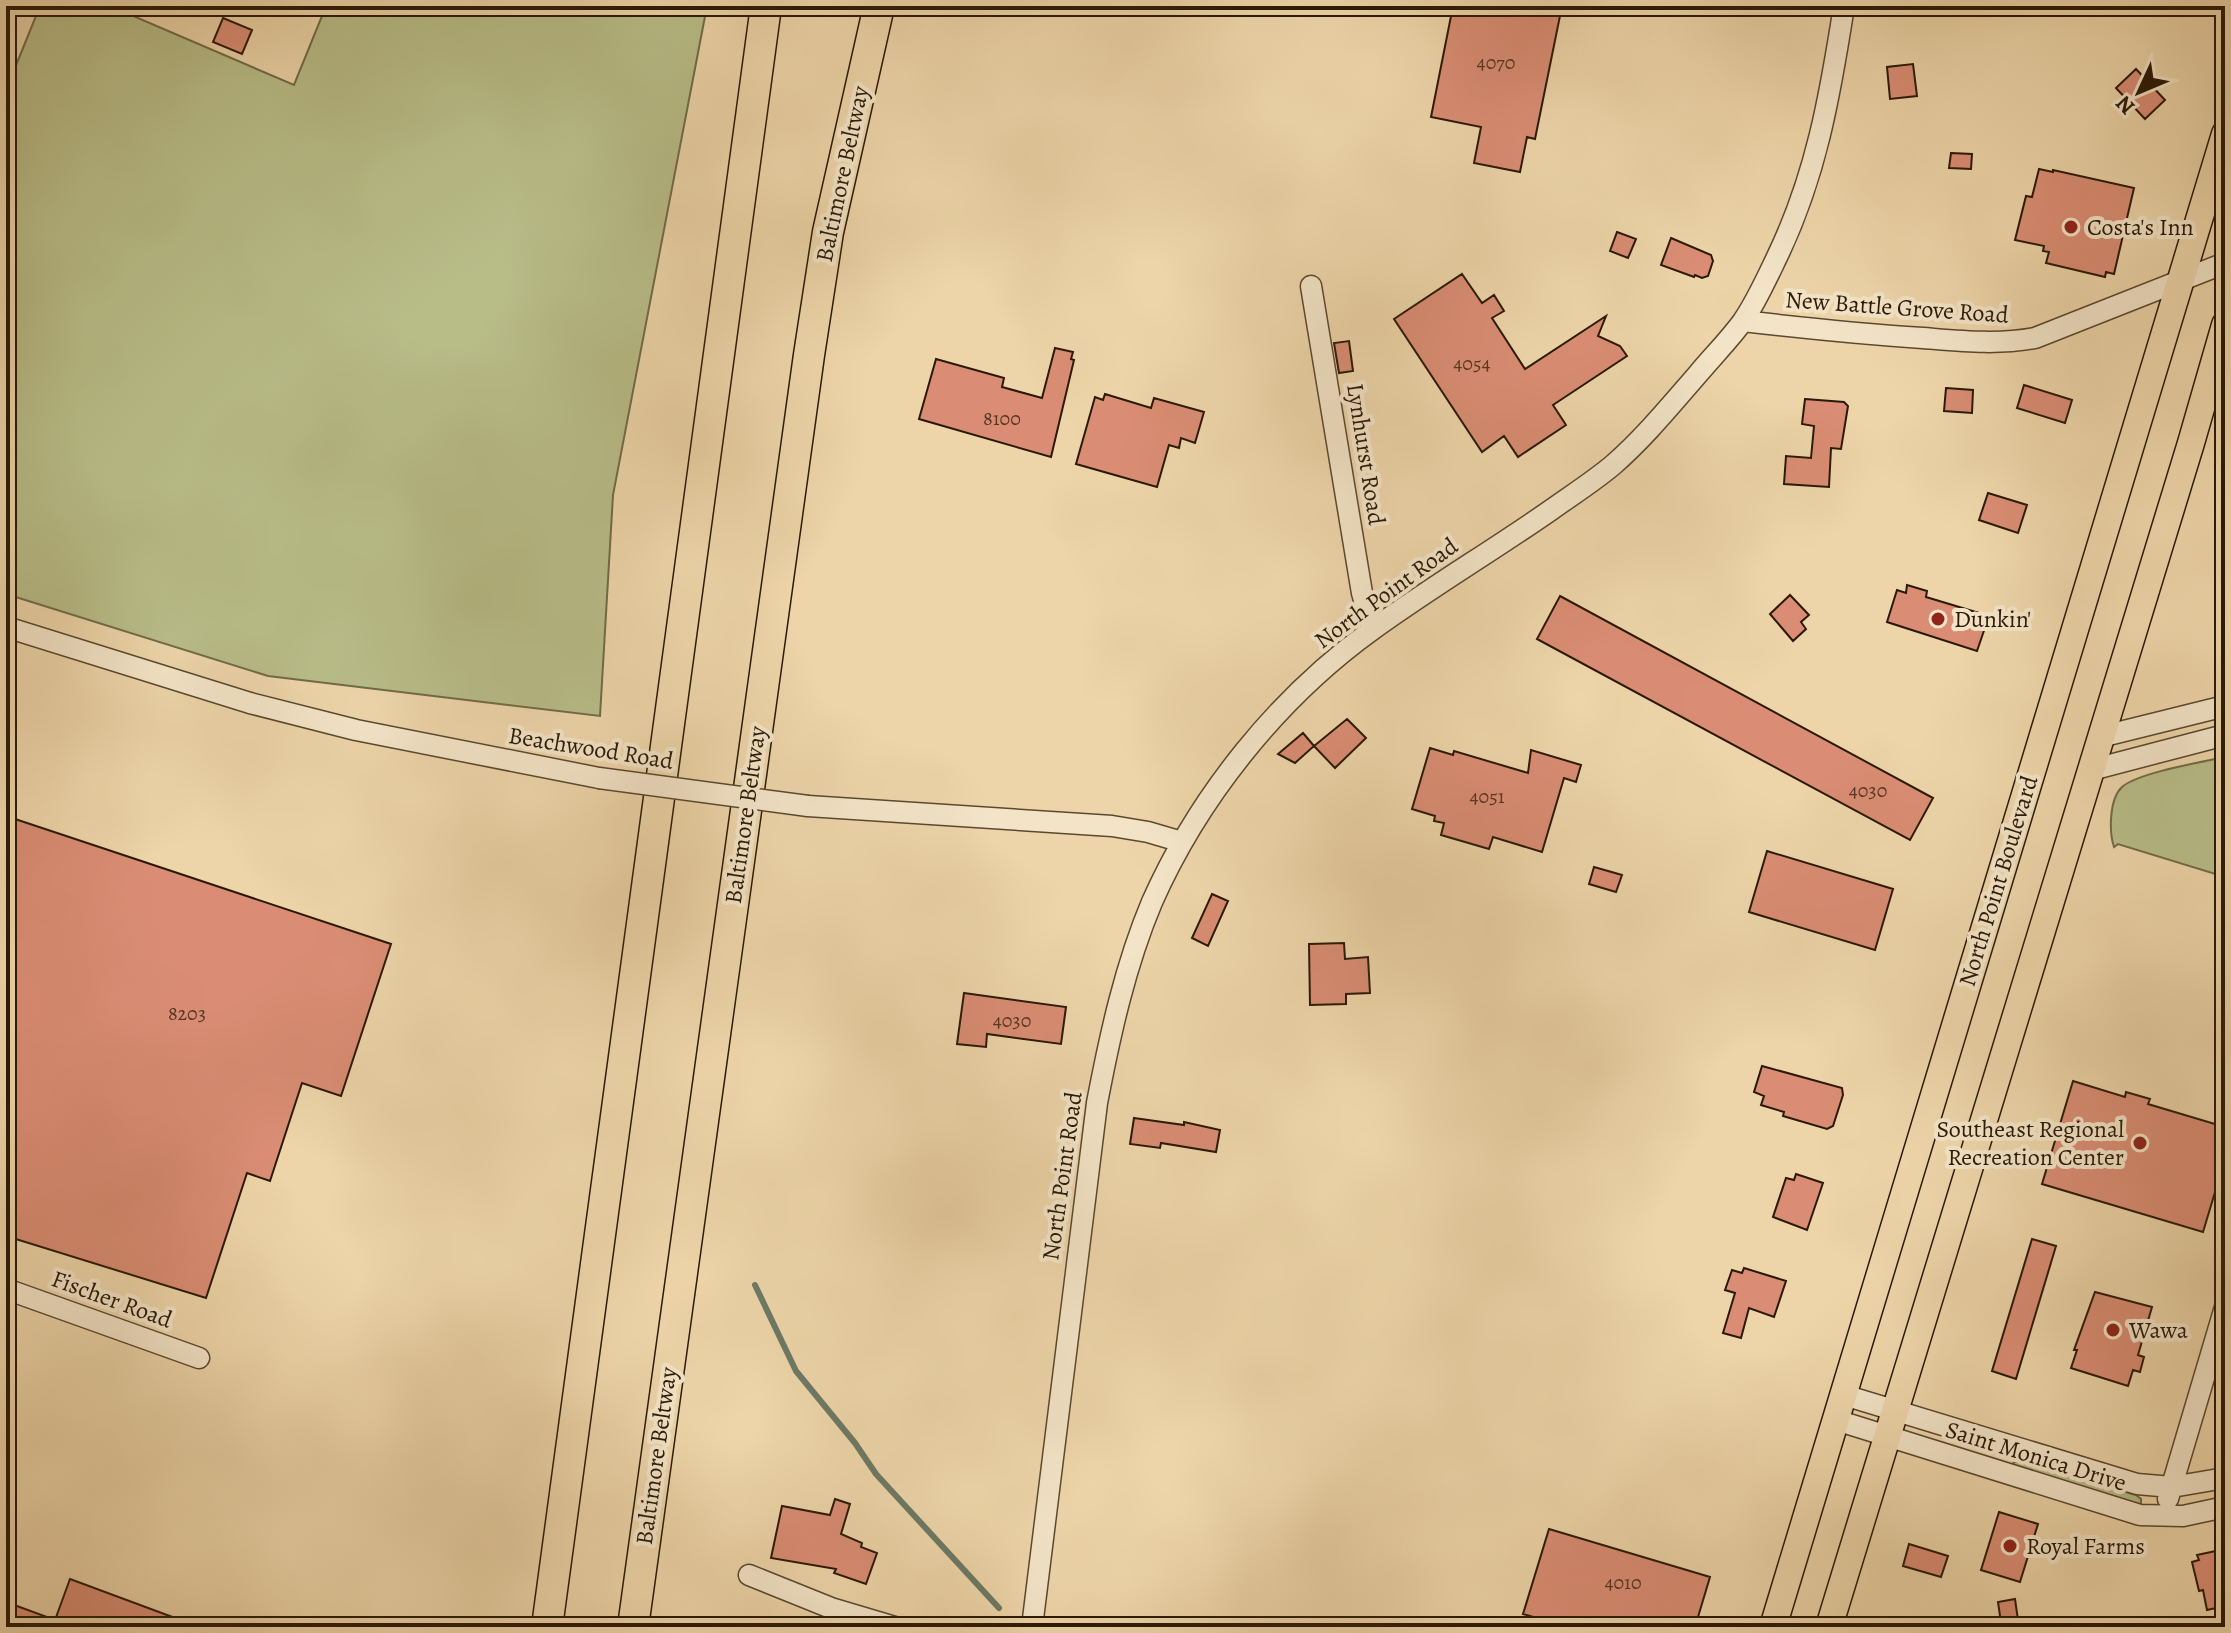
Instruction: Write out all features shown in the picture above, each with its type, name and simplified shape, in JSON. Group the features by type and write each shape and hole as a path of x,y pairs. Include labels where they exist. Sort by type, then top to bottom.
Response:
{"highway":[{"path":"547,1627 766,6"},
{"name":"Baltimore Beltway","path":"633,1627 809,355 831,217 879,6"}],"main road":[{"name":"North Point Boulevard","path":"1773,1627 2225,134"},
{"path":"1829,1627 2225,325"}],"street":[{"name":"North Point Road","path":"1032,1627 1099,1093 1133,953 1151,905 1182,842 1223,780 1256,738 1312,680 1372,630 1503,543 1612,465 1670,406 1743,321 1783,244 1811,172 1822,132 1844,6"},
{"name":"New Battle Grove Road","path":"1743,321 1856,334 1999,343 2017,341 2035,338 2225,263"},
{"name":"Lynhurst Road","path":"1311,286 1362,593 1372,630"},
{"name":"Beachwood Road","path":"6,627 250,703 356,730 599,778 808,806 1112,826 1182,842"},
{"path":"2100,737 2225,706"},
{"path":"2091,770 2225,735"},
{"name":"Fischer Road","path":"6,1289 199,1358"},
{"path":"2163,1516 2225,1307"},
{"name":"Saint Monica Drive","path":"1844,1395 2137,1484 2172,1487 2225,1478"},
{"name":"Saint Monica Drive","path":"1836,1420 2140,1515 2200,1513 2225,1507"},
{"path":"749,1575 831,1608 895,1627"}],"green space":[{"path":"40,6 110,6 294,85 326,6 707,6 613,495 600,716 268,676 6,594 6,90"},
{"path":"2225,757 2225,877 2118,844 2114,847 2111,816 2122,787 2155,773"},
{"path":"2018,1460 2136,1495 2141,1503 2138,1506 2014,1470 2012,1464"}],"building":[{"path":"1453,6 1562,6 1535,139 1527,137 1520,172 1474,163 1481,127 1431,117"},
{"path":"223,18 252,30 242,54 213,42"},
{"path":"1913,64 1917,96 1890,99 1887,67"},
{"path":"2136,69 2165,100 2145,119 2116,88"},
{"path":"1951,153 1972,154 1971,169 1949,168"},
{"name":"Costa's Inn","path":"2039,169 2134,188 2114,274 2106,272 2105,277 2046,263 2049,252 2043,251 2044,246 2015,240 2026,196 2032,197"},
{"path":"1617,232 1636,239 1628,258 1610,251"},
{"path":"1671,238 1711,255 1713,261 1708,276 1694,277 1661,265"},
{"path":"1462,274 1482,303 1494,295 1504,311 1492,318 1525,369 1606,316 1598,336 1620,346 1627,356 1553,405 1566,425 1518,457 1504,436 1482,452 1394,319"},
{"path":"1349,341 1353,371 1339,373 1334,343"},
{"path":"1055,348 1073,352 1071,359 1074,360 1051,457 919,419 936,359 1004,378 1002,387 1042,398"},
{"path":"2024,385 2072,400 2065,423 2017,408"},
{"path":"1946,388 1973,390 1972,413 1944,411"},
{"path":"1105,394 1151,408 1154,398 1204,412 1195,443 1181,438 1179,448 1169,445 1157,487 1076,464 1095,397 1103,400"},
{"path":"1805,399 1844,402 1848,406 1841,449 1831,448 1829,487 1784,484 1786,456 1811,458 1814,426 1802,424"},
{"path":"1988,493 2027,505 2018,533 1979,520"},
{"name":"Dunkin'","path":"1907,585 1927,591 1926,597 1989,616 1977,651 1887,622 1897,590 1906,593"},
{"path":"1790,595 1809,615 1801,622 1806,629 1793,641 1770,614"},
{"path":"1560,596 1933,798 1910,840 1537,639"},
{"path":"1347,719 1366,738 1335,768 1314,746"},
{"path":"1303,733 1314,746 1295,763 1278,754"},
{"path":"1430,748 1453,755 1454,751 1528,773 1531,750 1581,765 1576,782 1564,778 1542,852 1493,837 1489,849 1441,835 1444,823 1434,821 1435,816 1412,809"},
{"path":"6,816 391,944 341,1096 302,1083 270,1181 247,1173 206,1298 6,1236"},
{"path":"1767,851 1893,889 1875,950 1749,912"},
{"path":"1594,867 1622,875 1616,892 1589,884"},
{"path":"1212,894 1228,901 1208,946 1192,938"},
{"path":"1344,943 1345,959 1368,957 1370,993 1346,994 1346,1004 1310,1005 1309,944"},
{"path":"964,993 1066,1007 1061,1044 987,1034 986,1047 957,1044"},
{"path":"1762,1066 1842,1088 1843,1095 1833,1126 1827,1129 1783,1116 1784,1112 1761,1105 1764,1096 1754,1092"},
{"name":"Southeast Regional Recreation Center","path":"2073,1081 2125,1097 2126,1092 2150,1099 2148,1104 2225,1127 2225,1159 2203,1232 2042,1184"},
{"path":"1134,1118 1184,1125 1184,1122 1220,1130 1216,1152 1161,1143 1160,1148 1130,1144"},
{"path":"1796,1174 1823,1183 1807,1230 1773,1217 1786,1178 1794,1180"},
{"path":"2032,1239 2056,1246 2016,1379 1992,1371"},
{"path":"1744,1268 1786,1281 1774,1317 1749,1308 1741,1338 1723,1333 1735,1293 1725,1290 1732,1270 1742,1273"},
{"name":"Wawa","path":"2095,1292 2152,1307 2138,1355 2144,1357 2140,1372 2133,1370 2128,1386 2071,1368 2077,1350 2074,1350"},
{"path":"835,1499 850,1504 841,1534 877,1553 866,1584 834,1573 836,1569 771,1558 782,1506 830,1515"},
{"name":"Royal Farms","path":"1999,1512 2038,1524 2020,1582 1981,1570"},
{"path":"1549,1529 1710,1577 1695,1627 1568,1627 1523,1614"},
{"path":"1909,1544 1948,1556 1941,1577 1903,1566"},
{"path":"2225,1549 2225,1606 2207,1610 2192,1562 2199,1560 2197,1555"},
{"path":"70,1579 194,1627 6,1627 6,1602 55,1620"},
{"path":"2015,1599 2018,1620 2001,1623 1998,1602"}],"waterway":[{"path":"755,1285 796,1371 855,1443 876,1474 999,1608"}],"place":[{"name":"Costa's Inn","path":"2071,227"},
{"name":"Dunkin'","path":"1938,619"},
{"name":"Southeast Regional Recreation Center","path":"2140,1143"},
{"name":"Wawa","path":"2113,1330"},
{"name":"Royal Farms","path":"2010,1546"}]}
